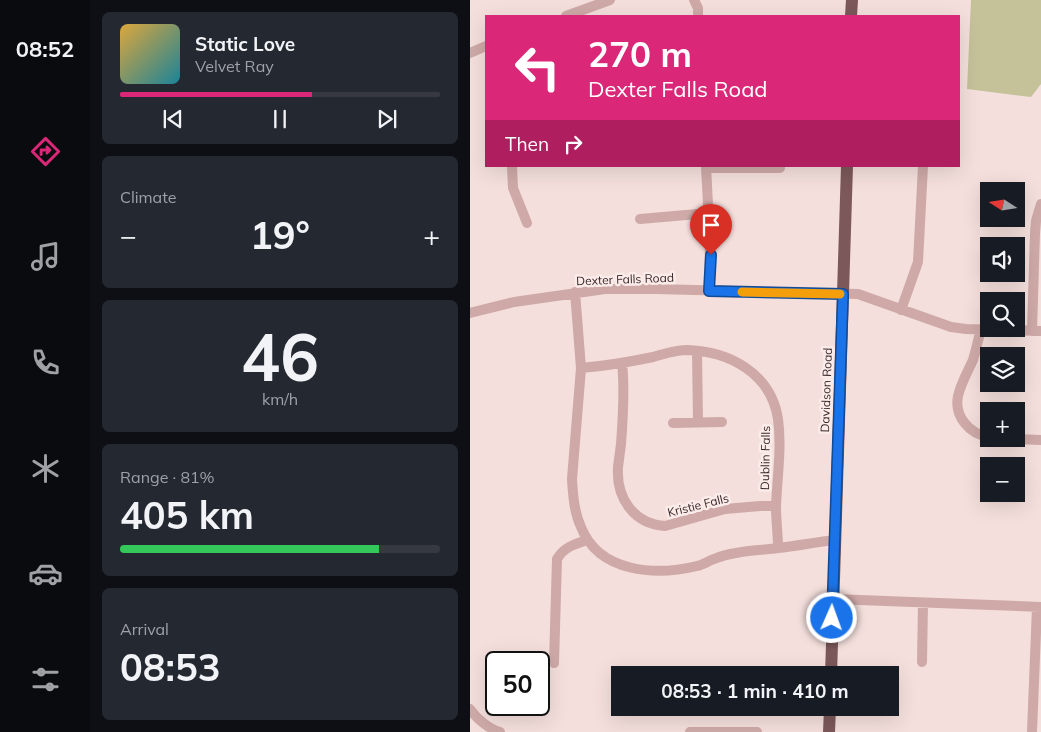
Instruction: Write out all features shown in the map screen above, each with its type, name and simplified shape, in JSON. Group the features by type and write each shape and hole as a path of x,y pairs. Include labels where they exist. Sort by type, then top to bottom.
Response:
{"main road":[{"path":"851,15 852,0"},
{"name":"Davidson Road","path":"831,666 847,167"},
{"path":"829,732 830,716"}],"street":[{"path":"569,15 610,0"},
{"path":"694,0 698,8 698,15"},
{"path":"470,53 485,46"},
{"path":"512,167 513,188 527,223"},
{"path":"709,291 711,267 707,167 780,168"},
{"path":"902,310 918,262 923,167"},
{"path":"1037,331 1035,233 1041,204"},
{"path":"640,220 709,214"},
{"name":"Dexter Falls Road","path":"470,313 514,302 605,289 858,294 951,327 980,330"},
{"path":"576,292 581,368 572,479 576,513 581,528 588,540 599,552 628,568 643,571 670,570 698,566 715,558 739,552 835,540"},
{"path":"980,334 974,358 958,394 958,407 962,421 980,436"},
{"name":"Dublin Falls","path":"581,368 622,363 685,350 713,353 734,359 752,372 770,395 778,417 776,506 778,548"},
{"path":"697,351 698,422"},
{"name":"Kristie Falls","path":"622,363 621,445 618,469 620,490 625,503 634,513 644,521 656,526 665,526 725,509 776,506"},
{"path":"673,422 722,422"},
{"path":"1025,439 1041,440"},
{"path":"554,663 557,559 568,547 588,540"},
{"path":"833,599 1039,607 1032,732"},
{"path":"922,662 924,604"},
{"path":"470,710 496,731"},
{"path":"690,732 757,732"}],"shaded area":[{"path":"971,0 1041,0 1041,84 1031,97 967,89"}],"slow traffic":[{"path":"742,292 840,294"}],"route":[{"path":"711,255 709,291 843,294 832,618"}]}
